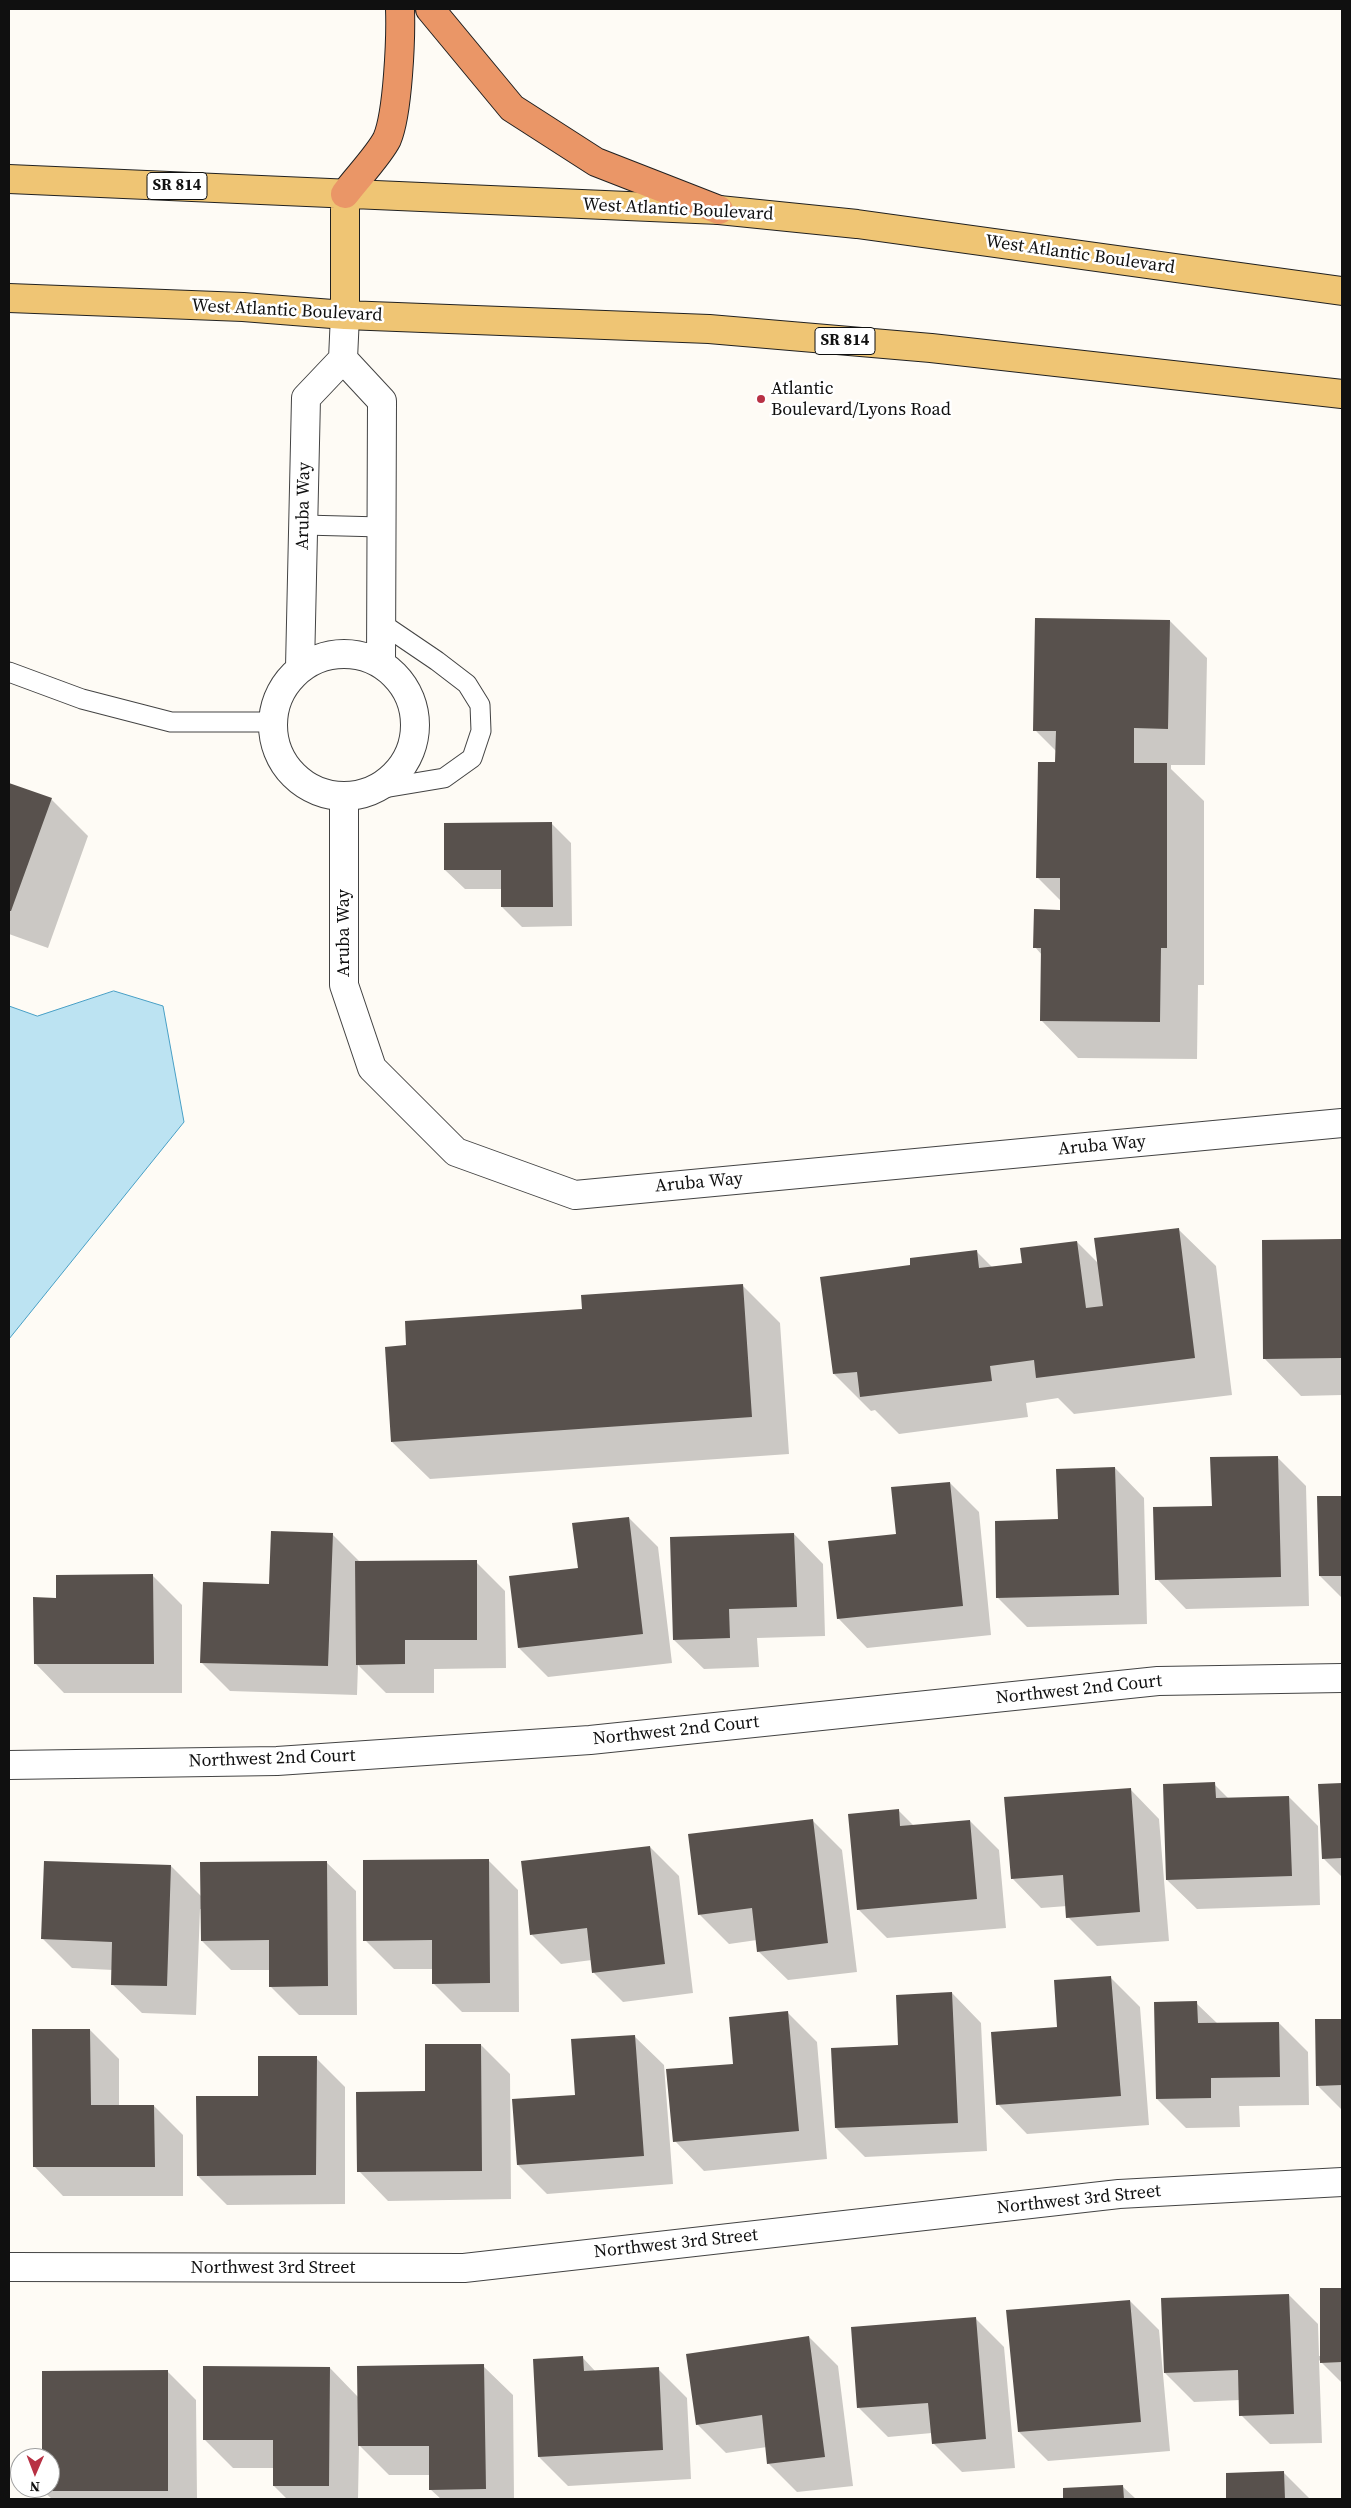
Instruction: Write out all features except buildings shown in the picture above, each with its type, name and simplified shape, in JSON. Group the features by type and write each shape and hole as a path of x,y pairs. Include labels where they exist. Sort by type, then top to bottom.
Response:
{"highway":[{"path":"345,194 386,139 393,114 401,34 400,9"},
{"path":"430,9 512,108 596,162 719,210"}],"main road":[{"name":"West Atlantic Boulevard","path":"9,179 719,210 857,224 1342,291"},
{"path":"345,194 345,315"},
{"name":"West Atlantic Boulevard","path":"9,298 243,308 345,315 719,330 931,348 1342,394"}],"street":[{"path":"345,315 343,359 382,401 380,663"},
{"name":"Aruba Way","path":"300,668 306,398 343,359"},
{"path":"340,653 361,655 380,663 400,679 412,701 416,726 411,752 398,773 378,789 362,795 344,797 321,794 301,782 285,766 275,745 272,722 276,702 286,683 300,668 319,658 340,653"},
{"name":"Aruba Way","path":"344,797 344,985 372,1068 456,1152 575,1195 1342,1123"},
{"name":"Northwest 2nd Court","path":"9,1765 296,1760 590,1740 1158,1681 1342,1678"},
{"name":"Northwest 3rd Street","path":"9,2267 464,2268 1119,2194 1342,2182"}],"lane":[{"path":"304,525 381,527"},
{"path":"378,789 444,778 472,758 481,731 480,705 467,684 438,661 380,624"},
{"path":"9,672 82,699 171,722 272,722"}],"water":[{"path":"114,991 163,1006 184,1122 9,1339 9,1006 37,1016"}],"place":[{"name":"Atlantic Boulevard/Lyons Road","path":"761,399"}]}
